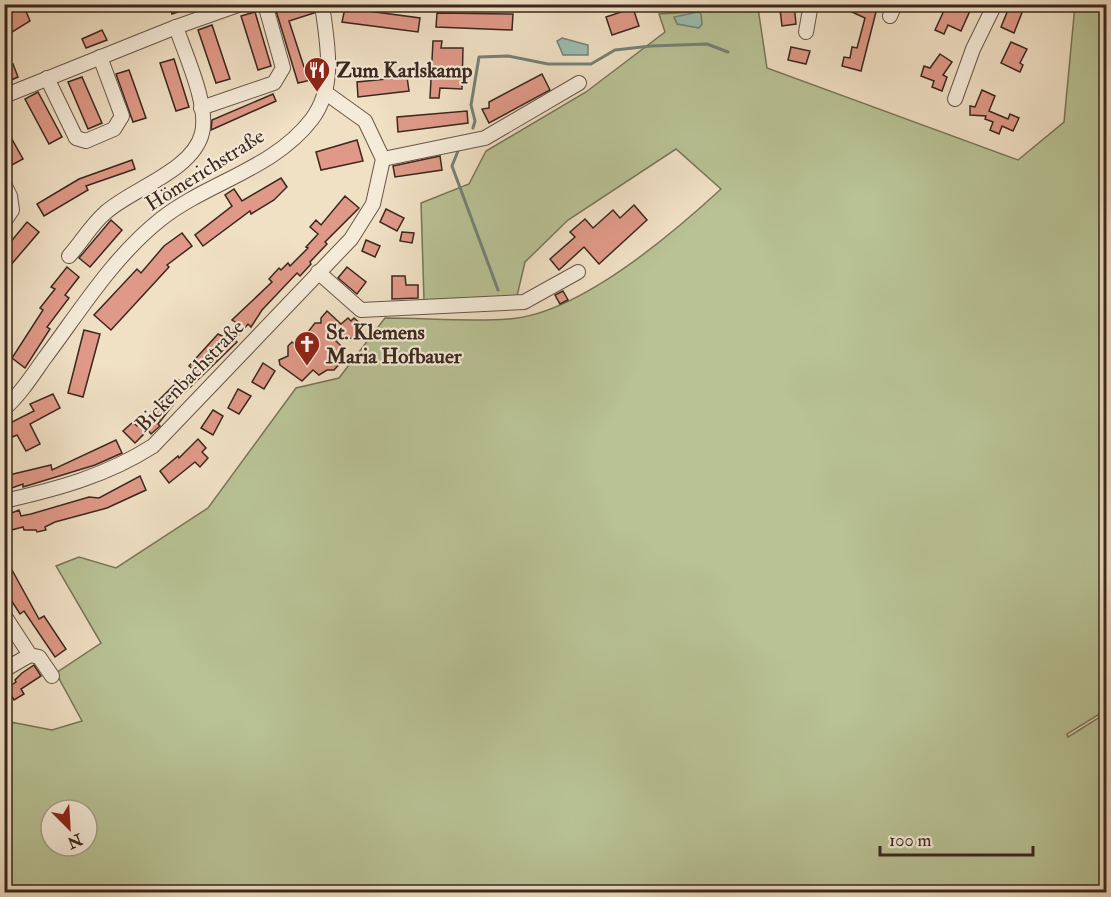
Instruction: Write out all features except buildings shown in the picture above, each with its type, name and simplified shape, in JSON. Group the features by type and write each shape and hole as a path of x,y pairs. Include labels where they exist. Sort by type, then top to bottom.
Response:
{"street":[{"path":"4,96 176,27 241,4"},
{"path":"201,108 274,83 279,76 283,68 265,4"},
{"name":"Hömerichstraße","path":"4,409 132,243 163,217 268,157 295,138 312,118 326,93 329,69 322,4"},
{"path":"806,32 811,4"},
{"path":"955,99 973,49 995,4"},
{"path":"69,256 104,214 178,166 195,148 202,133 201,108 176,27"},
{"path":"47,78 76,138 86,141 114,129 122,116 100,57"},
{"path":"326,93 365,121 383,159 485,138 579,83"},
{"name":"Bickenbachstraße","path":"4,501 71,485 125,464 153,446 351,238 374,204 383,159"},
{"path":"4,184 10,196 12,210 4,222"},
{"path":"318,272 361,310 524,302 578,272"},
{"path":"4,615 30,656"},
{"path":"4,670 30,656 39,657 51,676"}],"shaded area":[{"path":"1075,5 1106,5 1106,710 1067,734 1068,737 1106,713 1106,892 5,892 5,721 52,730 82,721 56,673 101,643 56,566 79,557 116,568 208,508 296,388 339,378 385,318 494,320 536,314 593,288 622,269 676,228 721,189 676,149 568,220 525,262 517,296 424,300 421,203 469,184 486,151 586,92 665,32 659,14 758,8 767,68 1018,160 1064,122"},
{"path":"698,12 701,14 702,24 699,28 677,24 674,17"},
{"path":"562,38 588,45 588,55 563,55 557,41"}],"waterway":[{"path":"473,128 475,121 471,105 479,57 508,56 548,64 591,64 615,50 651,46 707,44 728,52"},
{"path":"458,151 452,166 498,290"}],"place":[{"name":"Zum Karlskamp","path":"317,93"},
{"name":"St. Klemens Maria Hofbauer","path":"307,367"}]}
